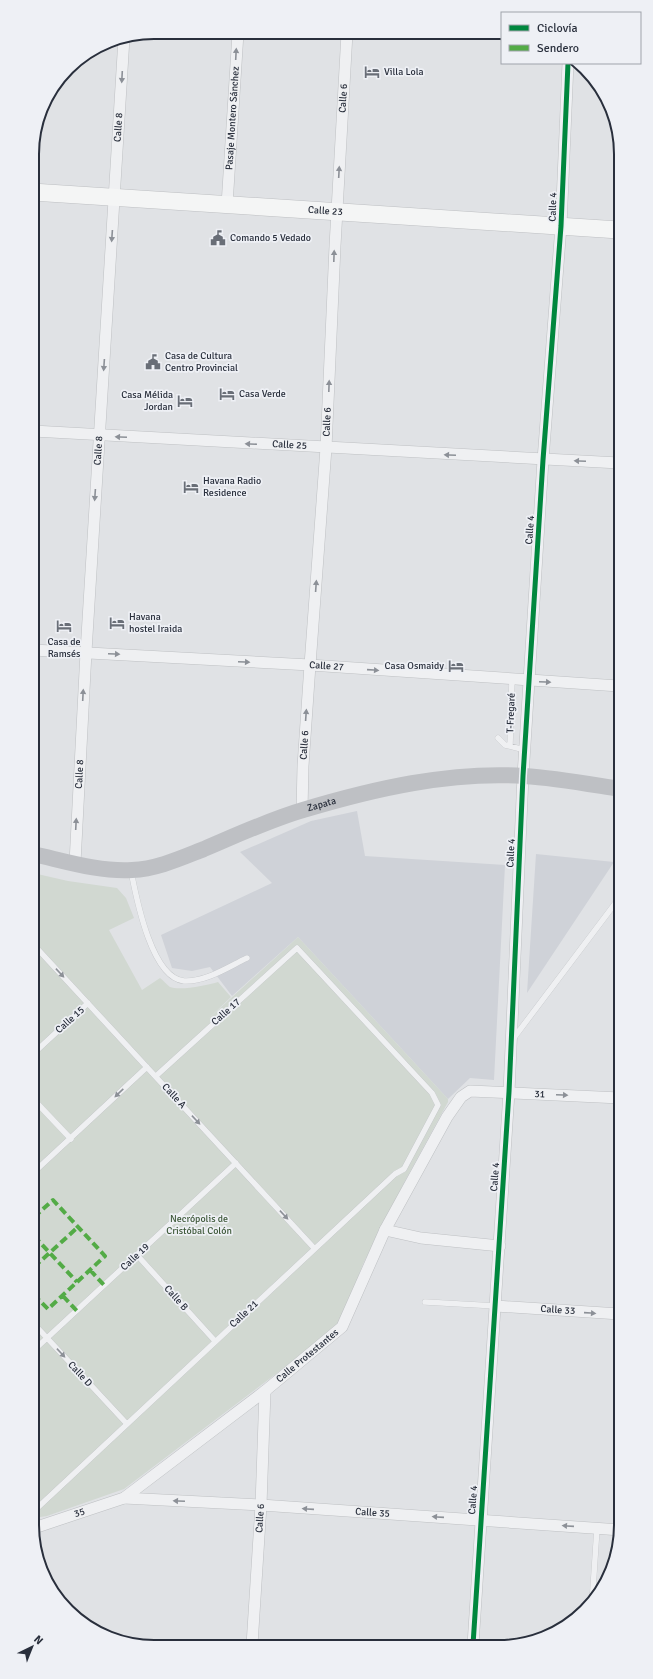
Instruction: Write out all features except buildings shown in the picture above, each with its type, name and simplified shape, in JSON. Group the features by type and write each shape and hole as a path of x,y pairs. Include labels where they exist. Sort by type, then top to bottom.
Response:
{"main road":[{"name":"Calle 23","path":"39,192 614,230"},
{"name":"Zapata","path":"39,855 114,870 131,870 163,864 302,810 416,782 452,777 523,776 614,788"}],"street":[{"name":"Pasaje Montero Sánchez","path":"227,204 238,39"},
{"name":"Calle 6","path":"302,810 303,766 326,448 347,39"},
{"name":"Calle 8","path":"75,863 113,197 116,174 124,43"},
{"name":"Calle 4","path":"474,1640 512,1040 523,776 561,226 568,64"},
{"name":"Calle 25","path":"39,431 99,436 614,463"},
{"name":"Calle 27","path":"39,650 614,686"},
{"name":"31","path":"462,1097 470,1091 614,1098"},
{"name":"Calle Protestantes","path":"124,1498 264,1391 342,1327 385,1230 447,1117 462,1097"},
{"path":"385,1230 421,1238 500,1246"},
{"name":"Calle 33","path":"496,1306 614,1314"},
{"name":"Calle 6","path":"252,1640 261,1505 264,1391"},
{"name":"Calle 35","path":"124,1498 261,1505 614,1529"},
{"name":"35","path":"39,1526 124,1498"}],"lane":[{"name":"T-Fregaré","path":"510,746 512,679"},
{"name":"T-Fregaré","path":"498,738 505,745 525,750"},
{"path":"131,870 140,914 153,947 168,974 184,981 207,977 247,958"},
{"path":"512,1040 614,905"},
{"name":"Calle 17","path":"156,1076 297,948 432,1093 438,1105"},
{"name":"Calle A","path":"39,949 314,1248"},
{"name":"Calle 15","path":"39,1047 88,1003"},
{"path":"39,1168 147,1066"},
{"path":"39,1105 71,1139"},
{"name":"Calle 21","path":"39,1506 314,1248 395,1174 404,1170 438,1105"},
{"name":"Calle 19","path":"39,1345 236,1163"},
{"name":"Calle B","path":"137,1255 215,1341"},
{"path":"424,1302 496,1306"},
{"name":"Calle D","path":"39,1329 127,1424"},
{"path":"593,1592 597,1528"}],"shaded area":[{"path":"357,811 365,856 505,865 494,1080 470,1078 448,1099 298,937 232,996 210,967 192,971 172,968 161,935 272,883 240,852 311,821"},
{"path":"536,854 614,862 527,993"}],"green space":[{"name":"Necrópolis de Cristóbal Colón","path":"39,874 68,881 117,888 126,898 134,918 109,930 142,990 160,978 170,987 175,988 194,987 218,982 231,997 207,1020 298,937 448,1099 448,1102 406,1179 363,1264 339,1326 124,1489 47,1516 39,1517"}],"marked path":[{"path":"39,1213 53,1200 105,1256 48,1309 39,1300"},
{"path":"39,1262 78,1227"},
{"path":"39,1241 77,1282"},
{"path":"90,1270 104,1285"},
{"path":"63,1296 77,1311"}],"cycle path":[{"path":"473,1640 509,1092 523,776 543,460 561,226 568,64"}],"place":[{"name":"Villa Lola","path":"372,72"},
{"name":"Comando 5 Vedado","path":"218,238"},
{"name":"Casa de Cultura Centro Provincial","path":"153,362"},
{"name":"Casa Verde","path":"227,394"},
{"name":"Casa Mélida Jordan","path":"185,401"},
{"name":"Havana Radio Residence","path":"191,487"},
{"name":"Havana hostel Iraida","path":"117,623"},
{"name":"Casa de Ramsés","path":"64,626"},
{"name":"Casa Osmaidy","path":"456,666"}]}
